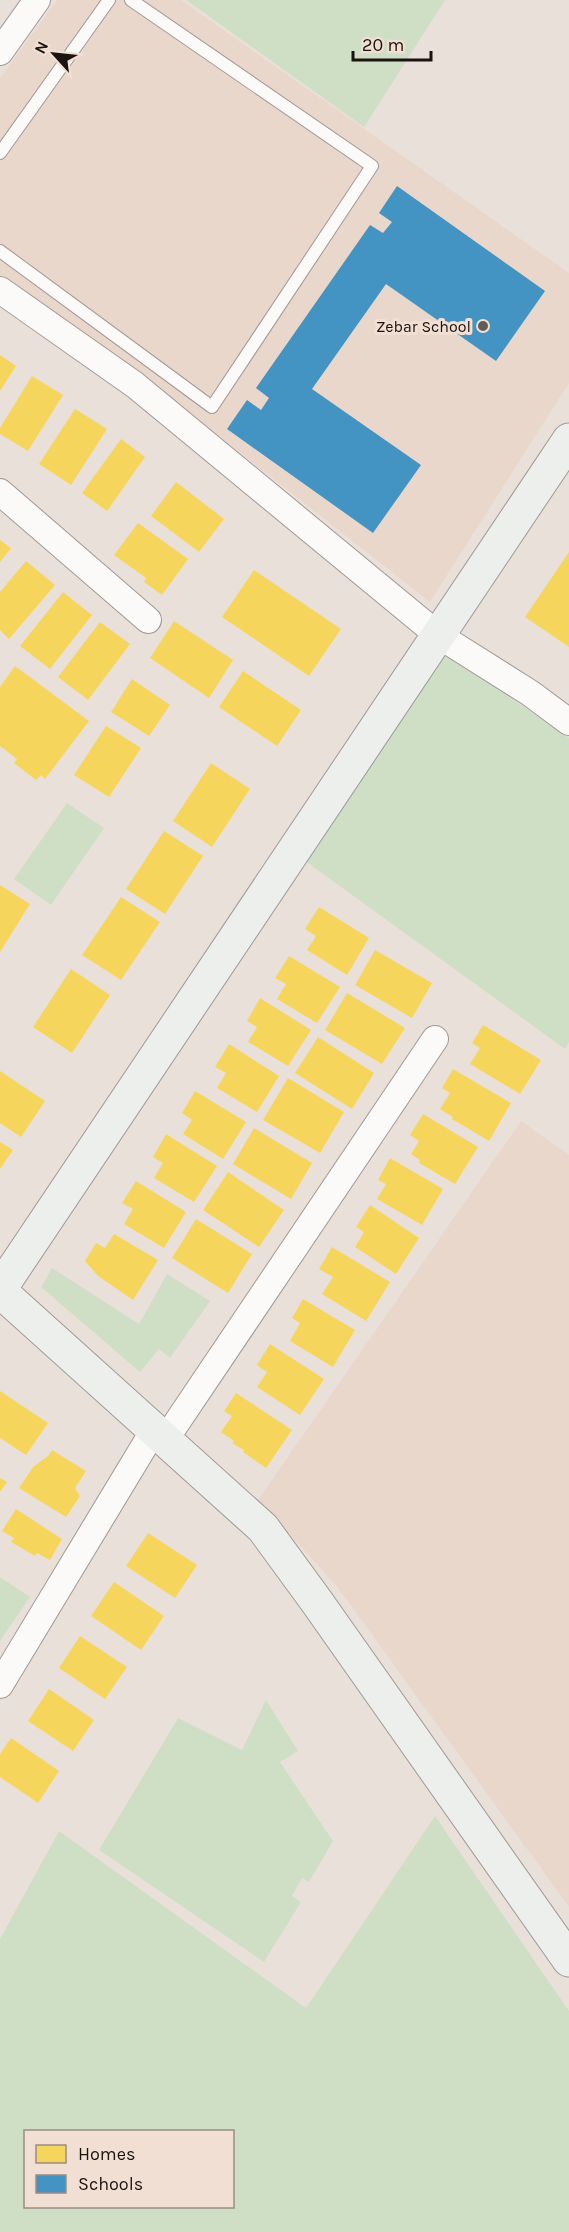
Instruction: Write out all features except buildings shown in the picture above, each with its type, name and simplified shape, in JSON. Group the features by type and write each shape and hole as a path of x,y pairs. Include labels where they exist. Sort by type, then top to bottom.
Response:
{"street":[{"path":"0,52 37,0"},
{"path":"0,290 135,385 438,635 530,693 569,722"},
{"path":"569,440 0,1290 263,1528 324,1611 569,1960"},
{"path":"0,492 148,620"},
{"path":"0,1685 160,1435 435,1039"}],"lane":[{"path":"0,153 109,0"},
{"path":"0,250 212,407 372,166 131,0"}],"shaded area":[{"path":"57,0 181,0 569,273 569,383 430,602 140,374 0,275 0,78"},
{"path":"521,1121 569,1155 569,1907 336,1585 258,1500"}],"green space":[{"path":"186,0 445,0 364,127"},
{"path":"441,650 569,738 569,1042 565,1049 301,858"},
{"path":"67,803 104,828 51,905 14,879"},
{"path":"52,1268 139,1324 167,1274 210,1301 170,1358 159,1349 140,1372 41,1287"},
{"path":"0,1577 30,1597 0,1641"},
{"path":"266,1700 298,1751 280,1762 333,1841 309,1882 302,1878 292,1896 301,1902 264,1962 99,1850 178,1718 242,1750"},
{"path":"435,1816 569,2011 569,2232 0,2232 0,1939 59,1831 306,2008"}],"place":[{"name":"Zebar School","path":"483,326"}]}
